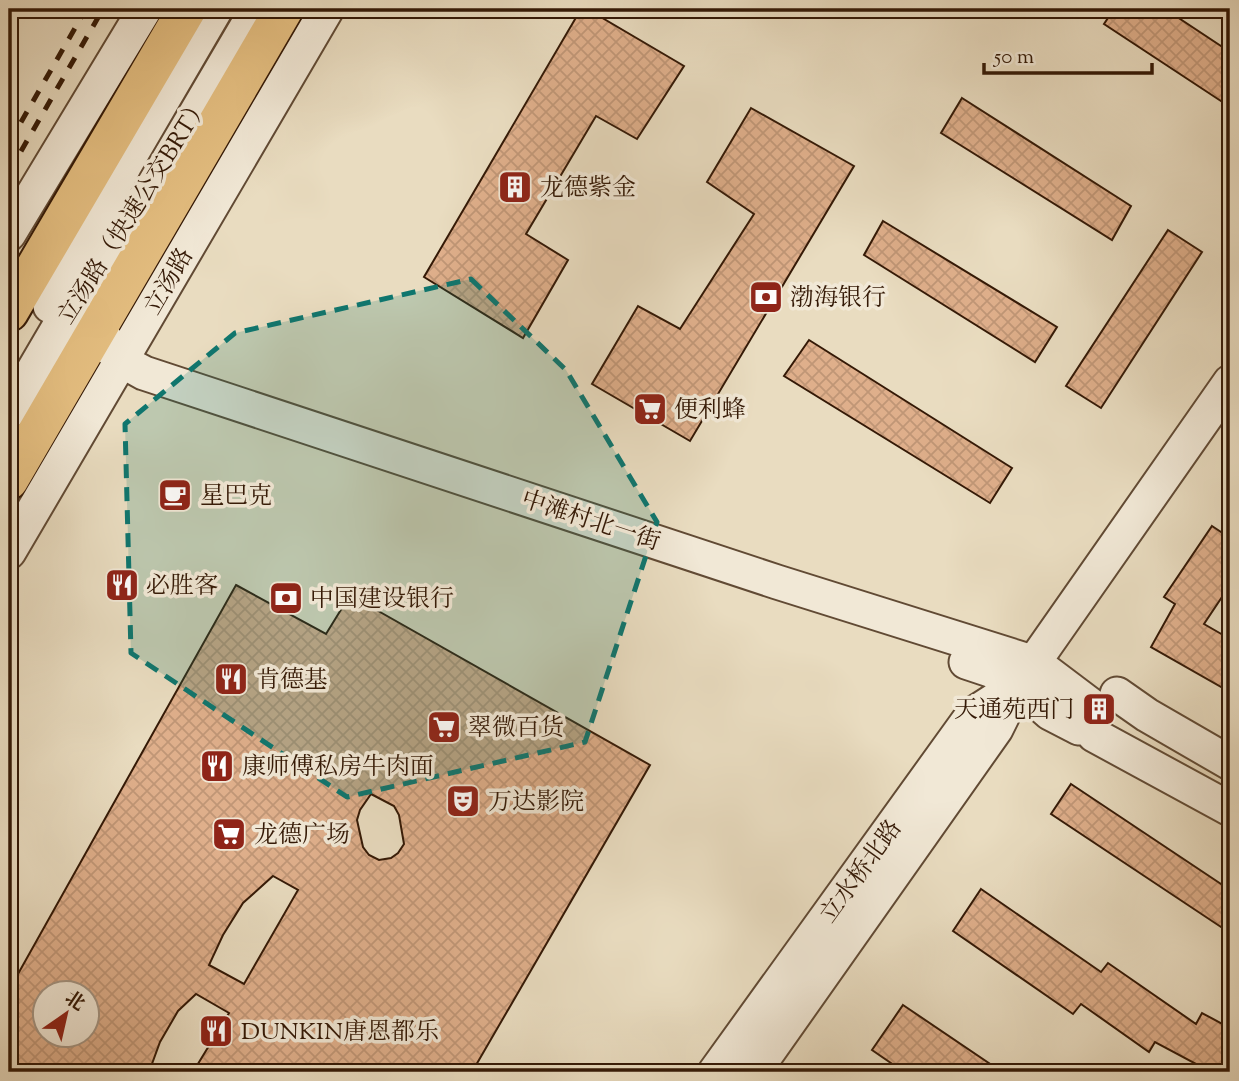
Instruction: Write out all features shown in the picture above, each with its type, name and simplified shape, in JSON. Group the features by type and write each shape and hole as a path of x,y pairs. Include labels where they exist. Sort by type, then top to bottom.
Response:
{"main road":[{"path":"9,309 187,9"},
{"name":"立汤路","path":"9,480 284,9"}],"street":[{"path":"9,234 145,9"},
{"name":"立汤路（快速公交BRT）","path":"9,377 50,307 125,165 216,9"},
{"name":"立汤路（快速公交BRT）","path":"9,412 64,318 153,186 257,9"},
{"name":"立汤路","path":"9,552 327,9"},
{"path":"100,327 117,368"},
{"name":"中滩村北一街","path":"76,368 117,368 990,670 1026,674 1050,713 1099,710 1230,808"},
{"name":"立水桥北路","path":"754,1072 996,729 1026,674 1230,382"},
{"path":"1026,674 1083,671 1099,710 1147,715 1230,762"},
{"name":"立水桥北路","path":"715,1072 973,714 1026,674"}],"highlighted area":[{"path":"471,279 566,370 657,522 585,742 347,797 131,653 125,424 235,333"}],"building":[{"name":"龙德紫金","path":"581,9 587,9 684,66 637,139 596,116 526,234 568,260 523,338 424,277"},
{"path":"1114,9 1165,9 1230,52 1230,107 1104,24"},
{"path":"962,98 1131,206 1112,240 941,133"},
{"path":"751,108 854,166 690,441 592,384 638,306 680,329 754,214 707,182"},
{"path":"883,221 1057,327 1035,362 864,255"},
{"path":"1168,230 1202,252 1101,408 1066,386"},
{"path":"809,340 1012,468 990,503 784,376"},
{"path":"1212,526 1230,538 1230,585 1204,624 1230,639 1230,692 1151,647 1175,604 1164,597"},
{"name":"龙德广场","path":"236,585 326,634 350,595 650,765 472,1072 193,1072 229,1013 196,994 178,1011 160,1042 149,1072 9,1072 9,990","holes":["371,794 394,806 399,815 404,844 391,858 379,860 369,855 363,847 357,820","273,876 298,890 244,984 209,965 223,935 243,903"]},
{"path":"1071,784 1230,890 1230,933 1051,814"},
{"path":"981,889 1101,972 1108,963 1196,1024 1202,1013 1230,1028 1230,1072 1211,1072 1155,1042 1149,1052 1081,1004 1073,1014 953,931"},
{"path":"903,1005 1002,1072 904,1072 872,1050"}],"railway":[{"path":"9,143 86,9"},
{"path":"9,172 103,9"}],"place":[{"name":"龙德紫金","path":"515,187"},
{"name":"渤海银行","path":"766,297"},
{"name":"便利蜂","path":"650,409"},
{"name":"星巴克","path":"175,495"},
{"name":"必胜客","path":"122,585"},
{"name":"中国建设银行","path":"286,598"},
{"name":"肯德基","path":"231,679"},
{"name":"天通苑西门","path":"1099,709"},
{"name":"翠微百货","path":"444,727"},
{"name":"康师傅私房牛肉面","path":"217,766"},
{"name":"万达影院","path":"463,801"},
{"name":"龙德广场","path":"229,834"},
{"name":"DUNKIN唐恩都乐","path":"216,1031"}]}
